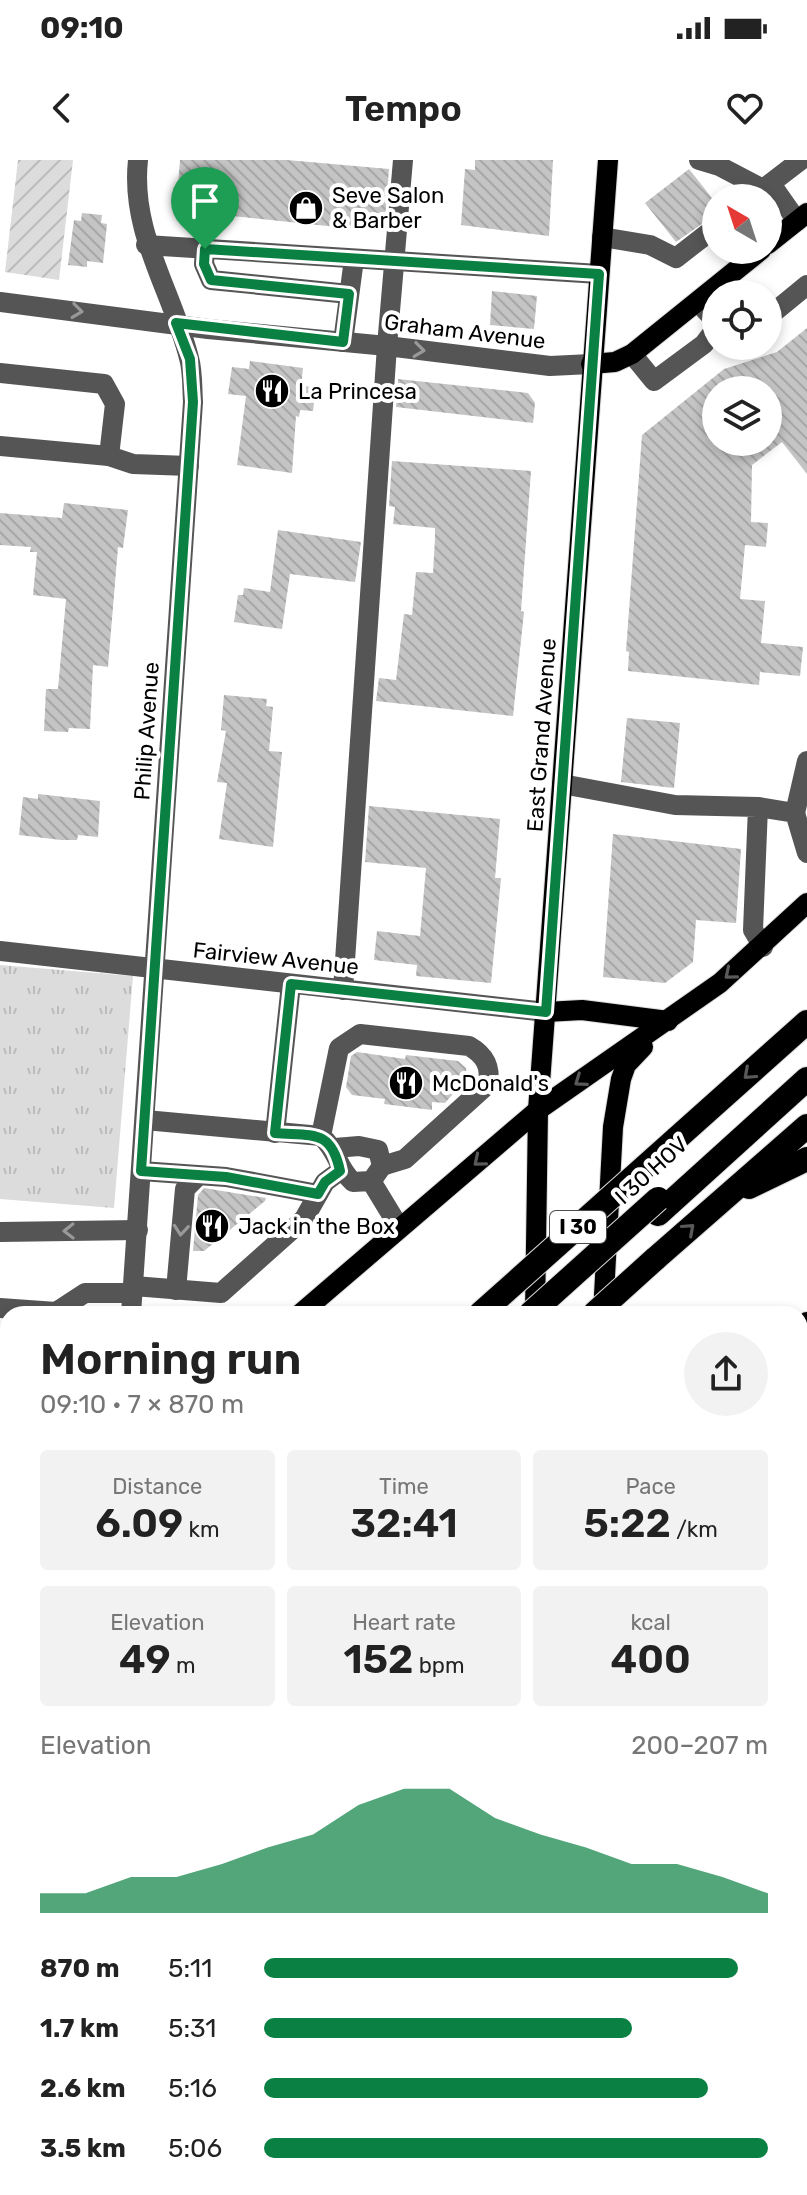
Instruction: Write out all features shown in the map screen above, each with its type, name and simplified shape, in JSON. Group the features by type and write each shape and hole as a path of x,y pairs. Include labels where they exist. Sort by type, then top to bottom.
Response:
{"highway":[{"name":"I 30","path":"489,1306 807,1022"},
{"name":"I 30 HOV","path":"555,1306 807,1065"},
{"name":"I 30 HOV","path":"541,1306 807,1079"},
{"path":"603,1306 807,1126"},
{"path":"722,1200 807,1159"}],"main road":[{"name":"East Grand Avenue","path":"532,1306 538,1110 608,160"},
{"path":"782,233 802,217"},
{"path":"591,364 615,362 632,354 744,264"},
{"path":"309,1306 538,1110 668,1021 763,947 807,903"},
{"path":"546,1012 582,1010 668,1021"},
{"path":"603,1306 613,1127 621,1079 626,1065 668,1021"}],"street":[{"name":"Philip Avenue","path":"132,1306 152,968 193,402 190,359 146,245 135,184 138,160"},
{"path":"343,990 387,346 403,160"},
{"path":"699,160 719,166 744,184"},
{"path":"771,184 801,160"},
{"path":"782,197 802,217"},
{"path":"602,237 650,245 676,258 702,238"},
{"path":"146,245 599,274"},
{"path":"205,249 204,264 211,280 349,294"},
{"path":"343,342 354,259"},
{"path":"782,306 807,285"},
{"name":"Graham Avenue","path":"0,302 550,366 591,364"},
{"path":"632,354 654,381 702,345"},
{"path":"0,373 104,384 115,404 109,456"},
{"path":"0,446 109,456 133,464 189,466"},
{"path":"807,761 795,813 807,853"},
{"path":"562,784 675,805 758,807 795,813"},
{"path":"758,807 753,930 763,947"},
{"name":"Fairview Avenue","path":"0,951 546,1012"},
{"path":"275,1133 291,984"},
{"path":"360,1034 469,1046 479,1052 490,1072 488,1084 405,1159 377,1174 353,1182 340,1171 328,1142 328,1104 339,1048 360,1034"},
{"path":"145,1120 275,1133 378,1150 377,1174 399,1227"},
{"path":"141,1171 296,1187 318,1194"},
{"path":"66,1306 85,1293 133,1289 221,1293 304,1219 325,1182 340,1171"},
{"path":"176,1290 185,1189 198,1176"},
{"path":"0,1232 138,1230"}],"green space":[{"path":"18,160 73,160 59,280 5,272"},
{"path":"0,965 133,976 114,1208 0,1199"}],"building":[{"path":"180,160 287,160 389,169 384,232 176,210"},
{"path":"475,160 553,160 549,236 461,225 465,169 475,170"},
{"path":"689,169 702,185 702,224 676,242 645,203"},
{"path":"82,213 102,215 101,223 107,224 103,263 87,261 87,267 68,265 74,220 81,221"},
{"path":"492,291 537,296 534,329 490,325"},
{"path":"807,328 807,474 782,442 782,376 715,376 724,369 752,360 782,360 782,348"},
{"path":"250,361 303,368 301,386 316,387 313,411 300,410 299,417 296,416 292,473 237,465 246,396 228,394 232,367 249,369"},
{"path":"398,379 528,393 535,403 533,423 396,407"},
{"path":"702,387 702,456 764,456 752,465 751,522 768,523 766,547 745,545 740,599 765,601 761,643 803,647 800,676 760,672 759,685 628,671 629,652 626,651 642,435"},
{"path":"392,461 531,471 521,611 524,612 513,716 376,701 379,678 396,680 404,614 412,615 416,572 433,573 435,528 393,524 395,507 389,506"},
{"path":"64,503 128,510 123,548 118,547 108,667 93,665 90,729 69,728 68,732 44,731 46,689 58,689 66,599 33,595 37,552 30,552 31,547 0,545 0,513 62,518"},
{"path":"278,530 361,542 355,582 290,574 282,629 234,622 238,595 243,595 244,588 270,592"},
{"path":"224,695 267,699 266,706 273,707 269,751 282,752 273,847 219,839 227,783 217,782 226,731 221,730"},
{"path":"627,718 680,723 674,788 621,782"},
{"path":"38,794 100,801 98,837 78,835 77,840 61,840 19,835 23,797 38,799"},
{"path":"369,806 500,819 495,878 501,878 491,983 416,976 417,965 374,960 377,931 420,936 426,868 365,862"},
{"path":"613,834 741,849 736,923 696,920 693,962 665,983 603,977"},
{"name":"McDonald's","path":"357,1052 405,1059 406,1055 458,1061 466,1068 467,1078 445,1103 432,1102 432,1110 384,1104 385,1099 352,1095 346,1087 351,1056"},
{"name":"Jack in the Box","path":"204,1188 266,1198 204,1251 193,1251 198,1195"}],"place":[{"name":"Seve Salon & Barber","path":"306,208"},
{"name":"La Princesa","path":"272,391"},
{"name":"McDonald's","path":"406,1083"},
{"name":"Jack in the Box","path":"212,1226"}],"route":[{"path":"205,249 599,274 546,1012 291,984 275,1133 321,1136 335,1148 340,1171 325,1182 318,1194 296,1187 226,1177 141,1171 152,968 193,402 190,359 176,323 343,342 349,294 211,280 204,264 205,249"}]}
